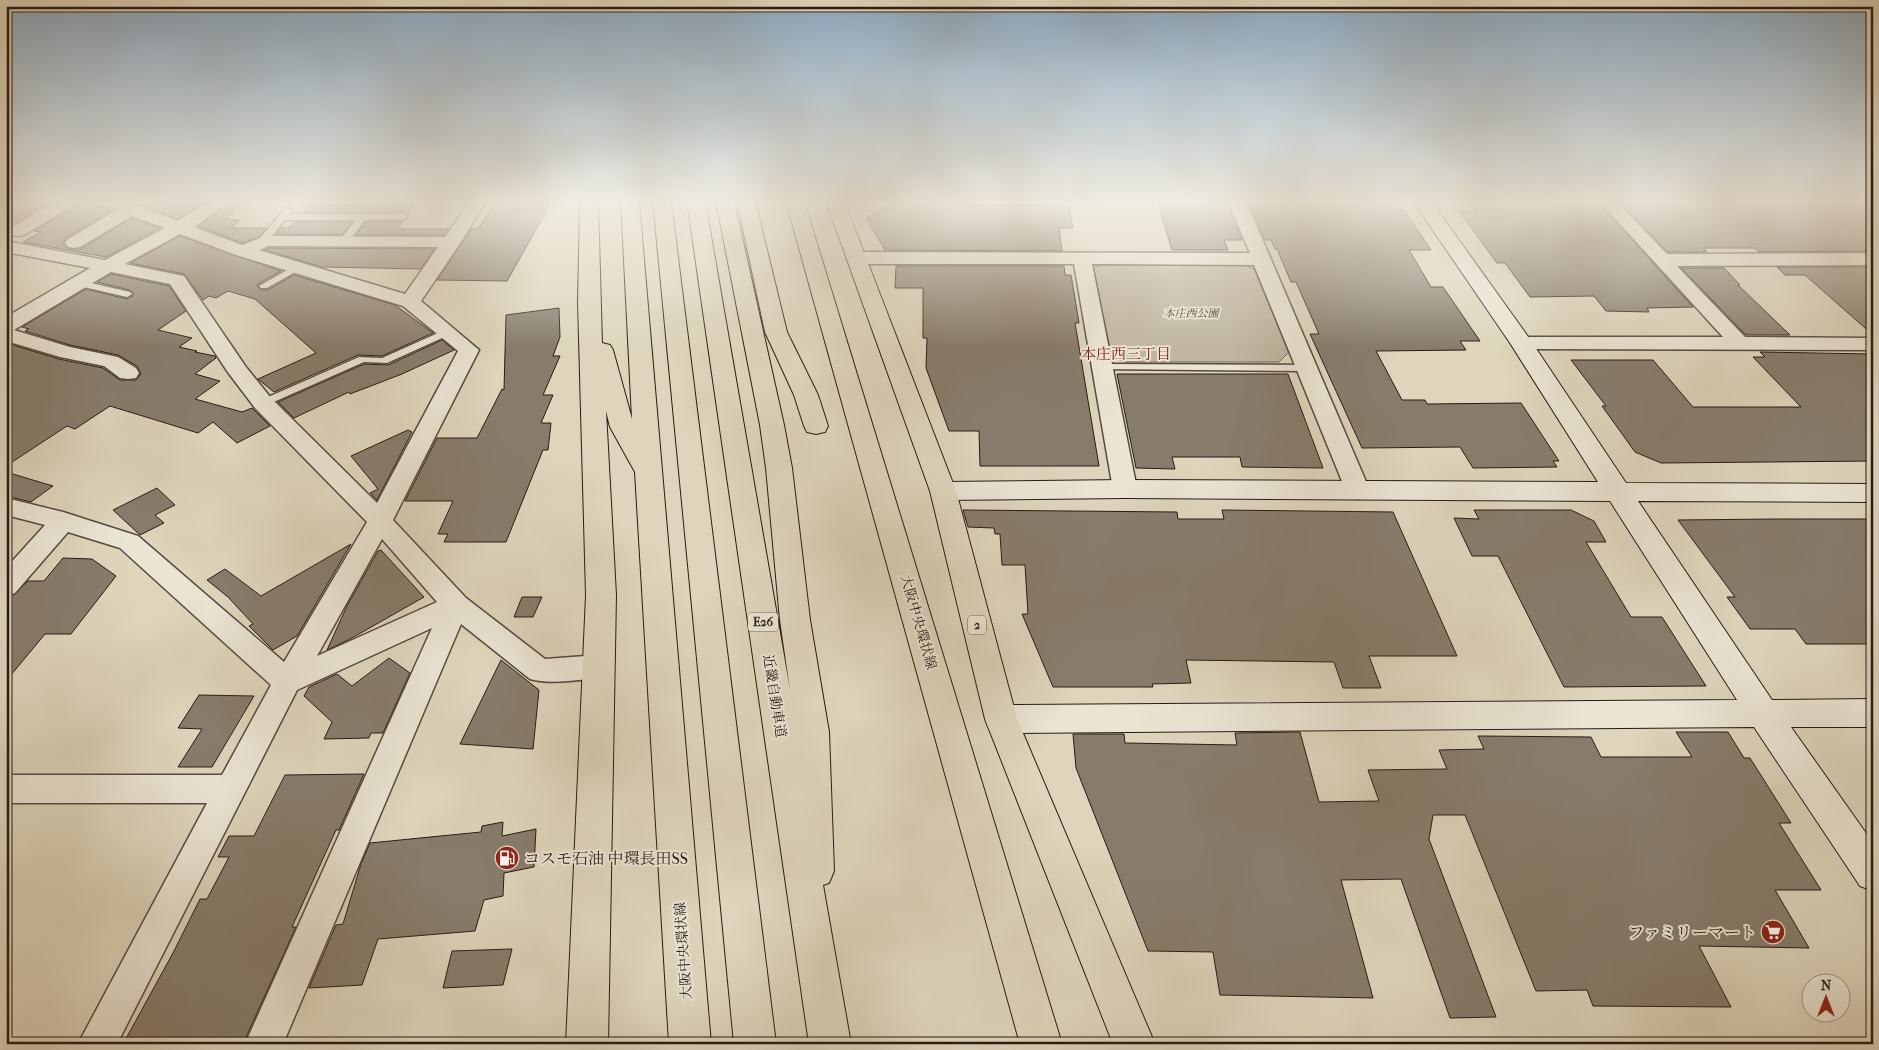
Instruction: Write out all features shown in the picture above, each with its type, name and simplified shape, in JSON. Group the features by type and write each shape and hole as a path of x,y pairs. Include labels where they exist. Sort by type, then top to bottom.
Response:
{"main road":[{"path":"587,1044 601,595 588,302 589,250"},
{"name":"大阪中央環状線","path":"633,250 690,1044"},
{"path":"668,250 755,1044"},
{"name":"近畿自動車道","path":"704,250 830,1044"},
{"path":"735,250 772,425 795,620 810,717 816,838 815,948"},
{"path":"758,250 776,332 806,395 816,426"},
{"name":"大阪中央環状線","path":"810,250 1041,1044"},
{"name":"2","path":"853,250 943,491 1001,719 1134,1044"},
{"path":"588,302 622,427 648,471"}],"street":[{"path":"26,250 177,280 238,371 263,403 380,521 456,605 540,671 599,666"},
{"path":"6,326 138,250"},
{"path":"97,1044 287,682 380,521 470,350 410,302 237,250"},
{"path":"242,252 246,250"},
{"path":"410,302 446,250"},
{"path":"1257,250 1358,491"},
{"path":"1457,250 1521,343 1762,712 1873,874"},
{"path":"1653,250 1740,344"},
{"path":"856,258 1261,259"},
{"path":"1082,259 1125,489"},
{"path":"1662,260 1873,259"},
{"path":"6,334 67,354 111,361 128,373"},
{"path":"1521,343 1873,344"},
{"path":"943,491 1125,489 1873,494"},
{"path":"6,506 63,521 129,542 287,682"},
{"path":"6,586 63,521"},
{"path":"287,682 456,605"},
{"path":"264,1044 456,605"},
{"path":"1001,719 1762,712 1873,713"},
{"path":"6,789 231,789"}],"lane":[{"path":"264,286 296,268"},
{"path":"78,283 127,294"},
{"path":"263,403 363,359 383,360 447,332"},
{"path":"1102,366 1306,368"}],"green space":[{"name":"本庄西公園","path":"1104,264 1242,264 1254,269 1289,352 1279,362 1124,362 1110,355 1094,268"}],"building":[{"path":"67,250 119,250 106,257"},
{"path":"154,250 220,250 281,271 258,284 261,290 268,290 294,275 395,305 433,333 382,356 358,355 274,392 258,379 316,353 255,299 228,291 216,298 209,296 203,300 184,274 130,263"},
{"path":"265,250 433,250 421,269 322,267"},
{"path":"457,250 524,250 507,281 437,280"},
{"path":"885,250 1062,250 1062,251"},
{"path":"1277,250 1409,250 1431,287 1443,287 1480,341 1460,341 1466,350 1376,351 1402,400 1425,400 1427,404 1521,403 1559,461 1553,461 1557,467 1473,468 1460,447 1362,448 1310,334 1319,334 1296,282 1291,282"},
{"path":"1488,250 1641,250 1693,307 1647,308 1649,312 1606,311 1594,296 1530,297 1505,263 1497,263"},
{"path":"1666,250 1705,250 1707,252 1668,252"},
{"path":"1757,250 1873,250 1873,251 1759,252"},
{"path":"896,266 1064,266 1065,275 1071,275 1079,323 1075,323 1099,466 980,466 979,431 949,431 926,368 927,338 923,338 923,288 895,288"},
{"path":"1777,267 1873,267 1873,335 1805,275 1785,275"},
{"path":"1681,268 1724,268 1740,285 1738,285 1790,335 1746,335"},
{"path":"111,274 169,286 186,311 158,330 192,338 179,347 215,356 216,358 195,374 220,381 195,399 242,412 252,408 270,426 237,443 213,422 198,433 110,406 75,429 67,426 6,466 6,343 59,359 103,368 120,380 136,380 141,374 137,366 118,355 70,345 25,331 29,329 22,327 86,289 127,299 133,296 130,290 97,282"},
{"path":"559,308 560,337 553,356 560,356 543,395 553,395 541,423 551,423 548,450 543,450 506,542 444,542 448,534 438,534 453,501 405,501 437,438 477,438 502,389 504,390 506,315"},
{"path":"442,340 454,350 402,374 350,394 349,392 294,418 278,402 364,364 388,365"},
{"path":"1760,352 1873,354 1873,461 1661,463 1635,452 1602,406 1606,406 1571,360 1653,360 1693,407 1801,407 1753,357 1765,357"},
{"path":"1117,374 1288,374 1323,468 1242,467 1240,457 1172,457 1175,469 1136,468"},
{"path":"408,430 412,432 377,500 370,493 378,489 351,456"},
{"path":"6,472 53,486 31,502 6,496"},
{"path":"157,488 175,505 155,515 164,523 140,535 113,510"},
{"path":"963,510 1177,512 1178,519 1224,519 1222,510 1393,512 1457,656 1369,656 1381,688 1343,688 1334,662 1186,660 1191,683 1152,684 1153,687 1053,687 1022,614 1028,614 1025,565 1002,565 1000,534 995,534 994,528 968,527"},
{"path":"1474,510 1571,510 1594,521 1606,542 1586,542 1631,617 1662,617 1706,686 1564,687 1498,556 1472,556 1454,518 1479,519"},
{"path":"1873,519 1873,644 1806,644 1795,629 1750,629 1727,597 1735,597 1678,520"},
{"path":"351,544 297,636 273,650 249,626 253,624 228,597 207,580 225,569 261,596"},
{"path":"381,550 424,597 327,650 347,606 378,551"},
{"path":"63,558 92,559 116,576 71,634 45,634 6,681 6,602 28,581 44,581"},
{"path":"522,597 542,597 533,617 514,617"},
{"path":"389,658 410,673 383,733 371,733 369,738 324,739 332,722 304,696 309,687 337,674 352,686"},
{"path":"501,660 539,690 533,749 460,744"},
{"path":"199,695 254,696 212,767 178,767 202,729 178,728"},
{"path":"1300,732 1319,802 1379,801 1368,770 1447,769 1439,750 1484,749 1478,736 1591,737 1601,757 1692,757 1676,732 1728,732 1744,758 1750,758 1791,823 1779,823 1821,890 1775,890 1809,948 1699,946 1731,1007 1593,1006 1587,990 1536,991 1465,815 1433,815 1429,839 1496,1017 1450,1018 1401,879 1341,880 1373,998 1220,995 1213,952 1148,951 1076,768 1073,734 1124,734 1125,743 1237,745 1235,733"},
{"path":"364,774 292,927 296,927 243,1044 123,1044 200,899 207,899 229,857 218,857 229,836 254,836 285,775"},
{"path":"503,822 502,836 536,829 534,867 504,873 503,896 484,900 475,931 378,939 362,985 309,988 336,925 343,924 361,864 370,843 481,832 482,826"},
{"path":"512,949 503,985 443,988 452,951"}],"place":[{"name":"コスモ石油 中環長田SS","path":"507,858"},
{"name":"ファミリーマート","path":"1773,932"}],"district":[{"name":"本庄西三丁目","path":"1126,354"}]}
